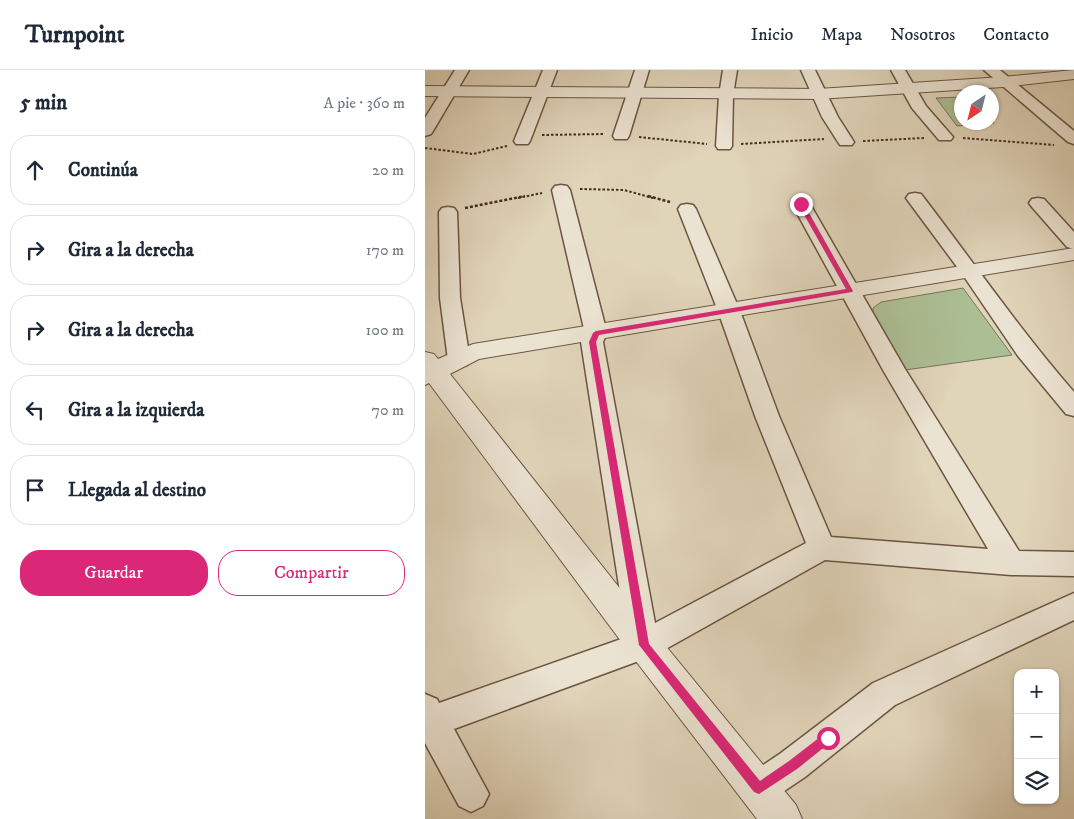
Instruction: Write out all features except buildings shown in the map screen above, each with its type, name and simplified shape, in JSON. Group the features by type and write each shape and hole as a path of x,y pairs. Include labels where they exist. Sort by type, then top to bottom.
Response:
{"street":[{"path":"425,131 462,70"},
{"path":"522,141 550,70"},
{"path":"621,136 636,94 642,70"},
{"path":"724,146 726,94 730,70"},
{"path":"808,70 818,94 846,142"},
{"path":"898,70 920,108 945,137"},
{"path":"991,70 1003,82 1074,139"},
{"path":"425,91 818,94 1003,82 1074,74"},
{"path":"561,190 596,333 592,342 644,645"},
{"path":"915,198 970,271 1026,351 1074,408"},
{"path":"1038,203 1074,244"},
{"path":"801,204 893,370 1011,563"},
{"path":"687,208 729,310 767,416 822,548"},
{"path":"448,212 450,298 436,367 644,645 783,819"},
{"path":"436,367 473,352 1074,254"},
{"path":"471,794 427,718 644,645 822,548 1011,563 1074,564"},
{"path":"759,788 793,765 883,694 1074,606"}],"path":[{"path":"425,148 473,154 541,135 621,136 724,146 802,139 846,142 945,137 1059,146"}],"green space":[{"path":"954,97 954,122 936,98"},
{"path":"963,288 1012,355 905,370 873,312 873,308 881,302"}],"route":[{"path":"801,204 850,291 596,333 592,342 644,645 759,788 828,738"}]}
